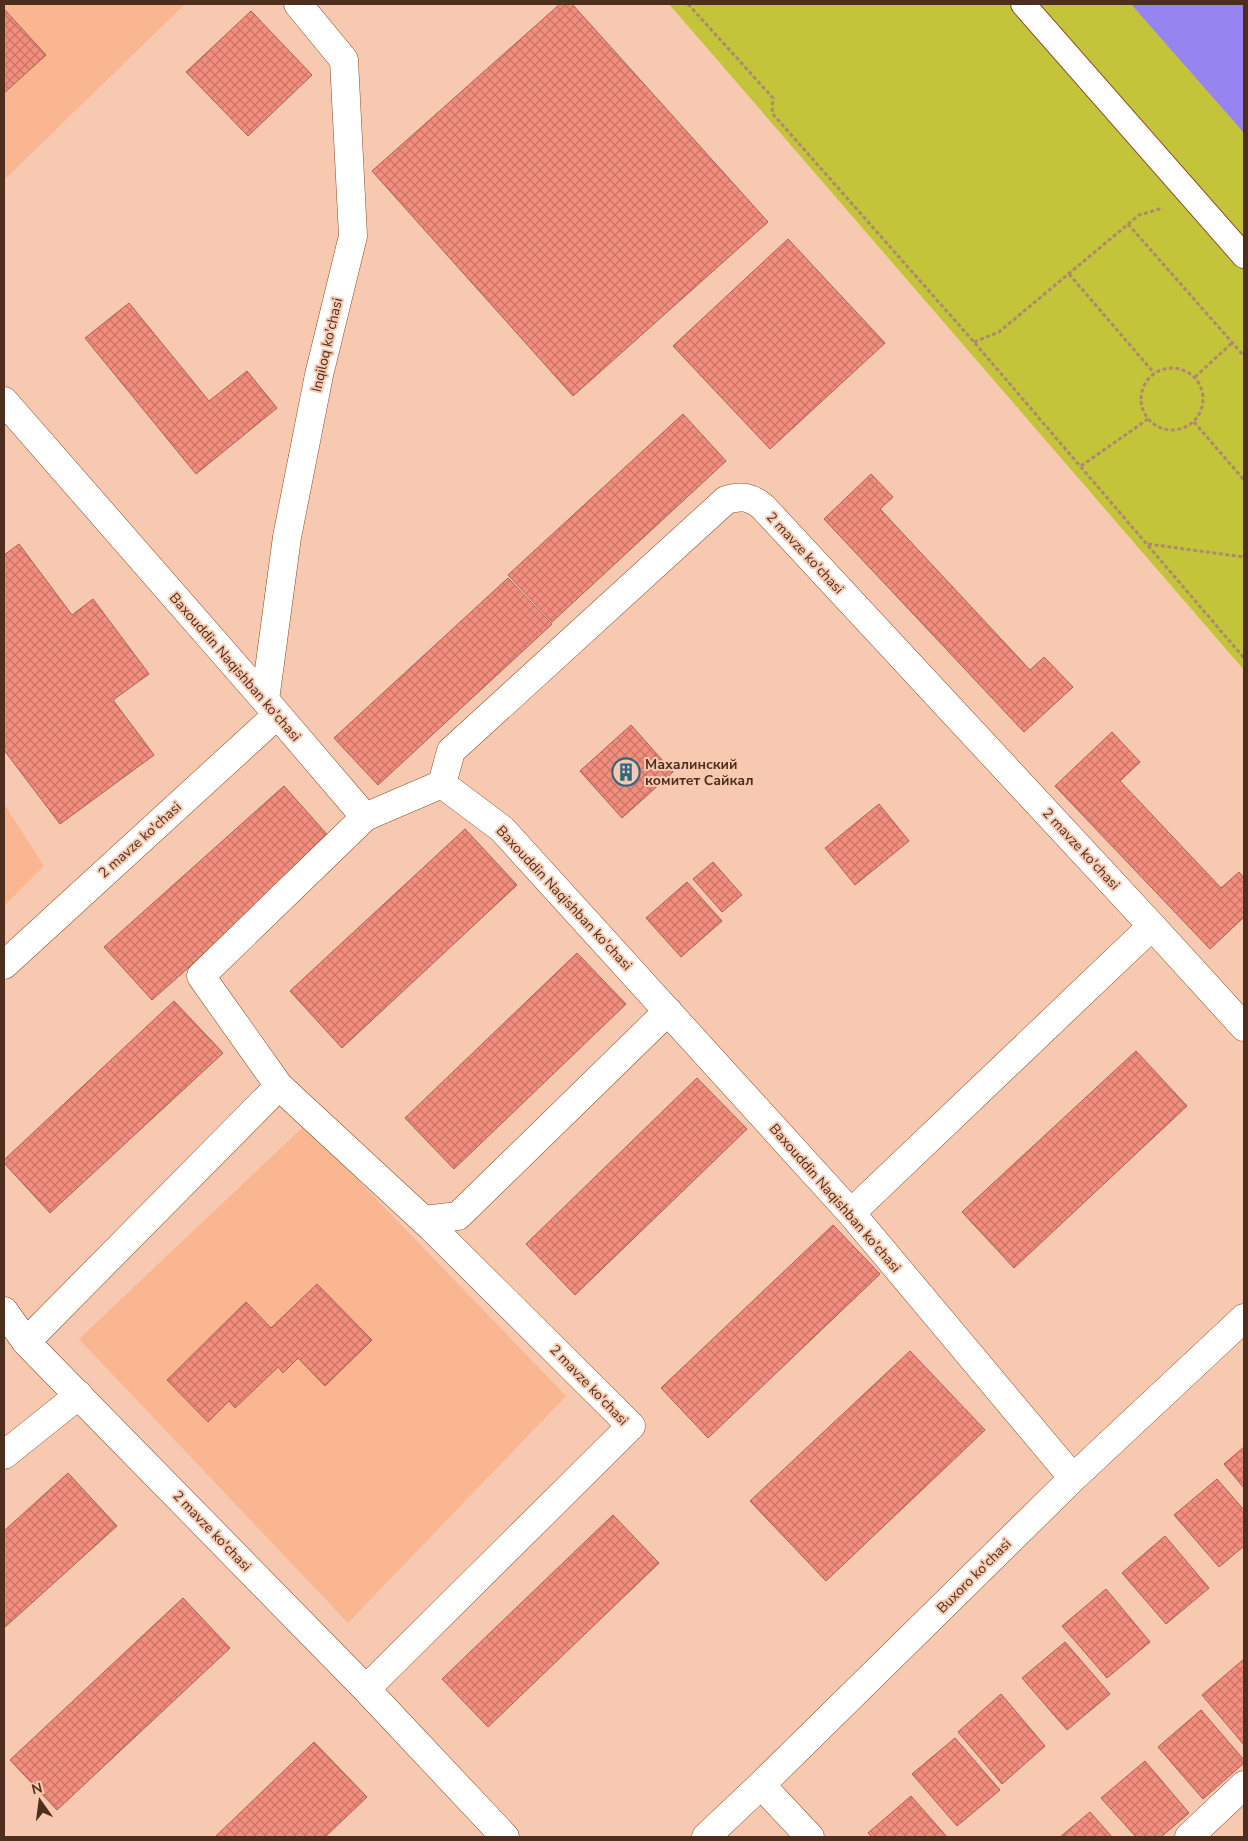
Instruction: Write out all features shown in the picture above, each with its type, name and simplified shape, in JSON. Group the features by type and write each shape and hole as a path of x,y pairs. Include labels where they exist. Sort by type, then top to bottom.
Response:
{"street":[{"name":"Inqiloq ko'chasi","path":"271,708 287,536 318,375 353,236 344,60 298,4"},
{"path":"1023,4 1244,256"},
{"name":"Baxouddin Naqishban ko'chasi","path":"4,401 365,818"},
{"name":"2 mavze ko'chasi","path":"442,784 451,751 726,500 746,497 755,500 763,508 1244,1027"},
{"name":"2 mavze ko'chasi","path":"4,965 271,708"},
{"name":"Baxouddin Naqishban ko'chasi","path":"442,784 502,829 851,1212 1073,1478"},
{"path":"365,818 442,784"},
{"name":"2 mavze ko'chasi","path":"365,818 201,976 279,1086 424,1220 631,1426 366,1689"},
{"path":"851,1212 1152,926"},
{"path":"424,1220 458,1216 668,1011"},
{"path":"26,1342 279,1086"},
{"name":"2 mavze ko'chasi","path":"4,1311 26,1342 366,1689 505,1837"},
{"name":"Buxoro ko'chasi","path":"706,1837 1073,1478 1244,1318"},
{"path":"4,1456 79,1395"},
{"path":"761,1785 810,1837"},
{"path":"1189,1837 1244,1785"}],"path":[{"path":"688,4 773,98 772,113 974,342 1244,658"},
{"path":"974,342 999,332 1139,215 1162,210 1188,192"},
{"path":"1128,224 1244,356"},
{"path":"1069,274 1154,373"},
{"path":"1194,377 1232,343"},
{"path":"1174,367 1184,370 1194,377 1200,383 1203,403 1200,414 1194,422 1186,428 1165,430 1156,426 1148,419 1142,410 1142,390 1154,373 1174,367"},
{"path":"1081,466 1148,419"},
{"path":"1194,422 1244,480"},
{"path":"1147,544 1244,557"}],"shaded area":[{"path":"4,4 185,4 4,180"},
{"path":"669,4 1244,4 1244,670"},
{"path":"1131,4 1244,4 1244,133"},
{"path":"4,804 44,866 4,906"},
{"path":"305,1125 566,1396 348,1623 79,1339"}],"building":[{"path":"560,4 572,4 768,222 573,396 372,171"},
{"path":"4,9 46,55 4,93"},
{"path":"251,11 312,75 248,136 186,72"},
{"path":"788,239 885,343 770,449 673,346"},
{"path":"129,303 209,401 247,371 277,408 196,474 85,338"},
{"path":"683,414 726,461 552,622 508,575"},
{"path":"871,474 893,497 880,509 1030,670 1044,657 1073,687 1024,732 824,519"},
{"path":"19,544 72,615 93,599 149,674 113,700 154,755 60,824 4,750 4,555"},
{"path":"508,578 552,624 378,785 334,738"},
{"name":"Махалинский комитет Сайкал","path":"631,725 673,772 622,818 580,771"},
{"path":"1112,732 1140,762 1120,781 1221,888 1239,872 1244,878 1244,917 1210,949 1055,786"},
{"path":"284,786 332,840 152,1000 104,947"},
{"path":"879,804 909,841 855,885 825,848"},
{"path":"465,829 517,885 342,1048 290,991"},
{"path":"713,862 742,895 722,912 693,879"},
{"path":"687,882 722,921 681,957 646,918"},
{"path":"577,953 626,1004 454,1169 405,1118"},
{"path":"174,1001 223,1053 50,1213 4,1163 4,1160"},
{"path":"1136,1051 1187,1106 1014,1268 962,1212"},
{"path":"697,1078 747,1129 575,1295 526,1244"},
{"path":"833,1225 880,1274 708,1438 661,1388"},
{"path":"317,1284 372,1340 325,1386 298,1358 283,1373 278,1367 235,1408 229,1401 208,1422 167,1380 246,1302 271,1328"},
{"path":"910,1351 985,1430 826,1581 750,1501"},
{"path":"1244,1447 1244,1488 1224,1464"},
{"path":"68,1473 117,1526 4,1628 4,1531"},
{"path":"1217,1479 1244,1510 1244,1546 1219,1567 1174,1515"},
{"path":"613,1515 659,1563 488,1727 442,1679"},
{"path":"1165,1536 1209,1588 1166,1624 1122,1573"},
{"path":"1106,1589 1150,1642 1107,1678 1062,1626"},
{"path":"183,1598 230,1648 57,1810 10,1760"},
{"path":"1065,1642 1110,1694 1067,1730 1022,1678"},
{"path":"1244,1659 1244,1745 1202,1695"},
{"path":"1001,1694 1045,1746 1002,1784 958,1732"},
{"path":"1201,1710 1244,1760 1244,1763 1203,1799 1158,1747"},
{"path":"955,1738 1000,1790 957,1826 912,1774"},
{"path":"314,1742 367,1797 325,1837 215,1837"},
{"path":"1145,1761 1189,1813 1161,1837 1136,1837 1101,1798"},
{"path":"911,1796 947,1837 872,1837 868,1833"},
{"path":"1090,1812 1112,1837 1060,1837"}],"place":[{"name":"Махалинский комитет Сайкал","path":"626,772"}]}
